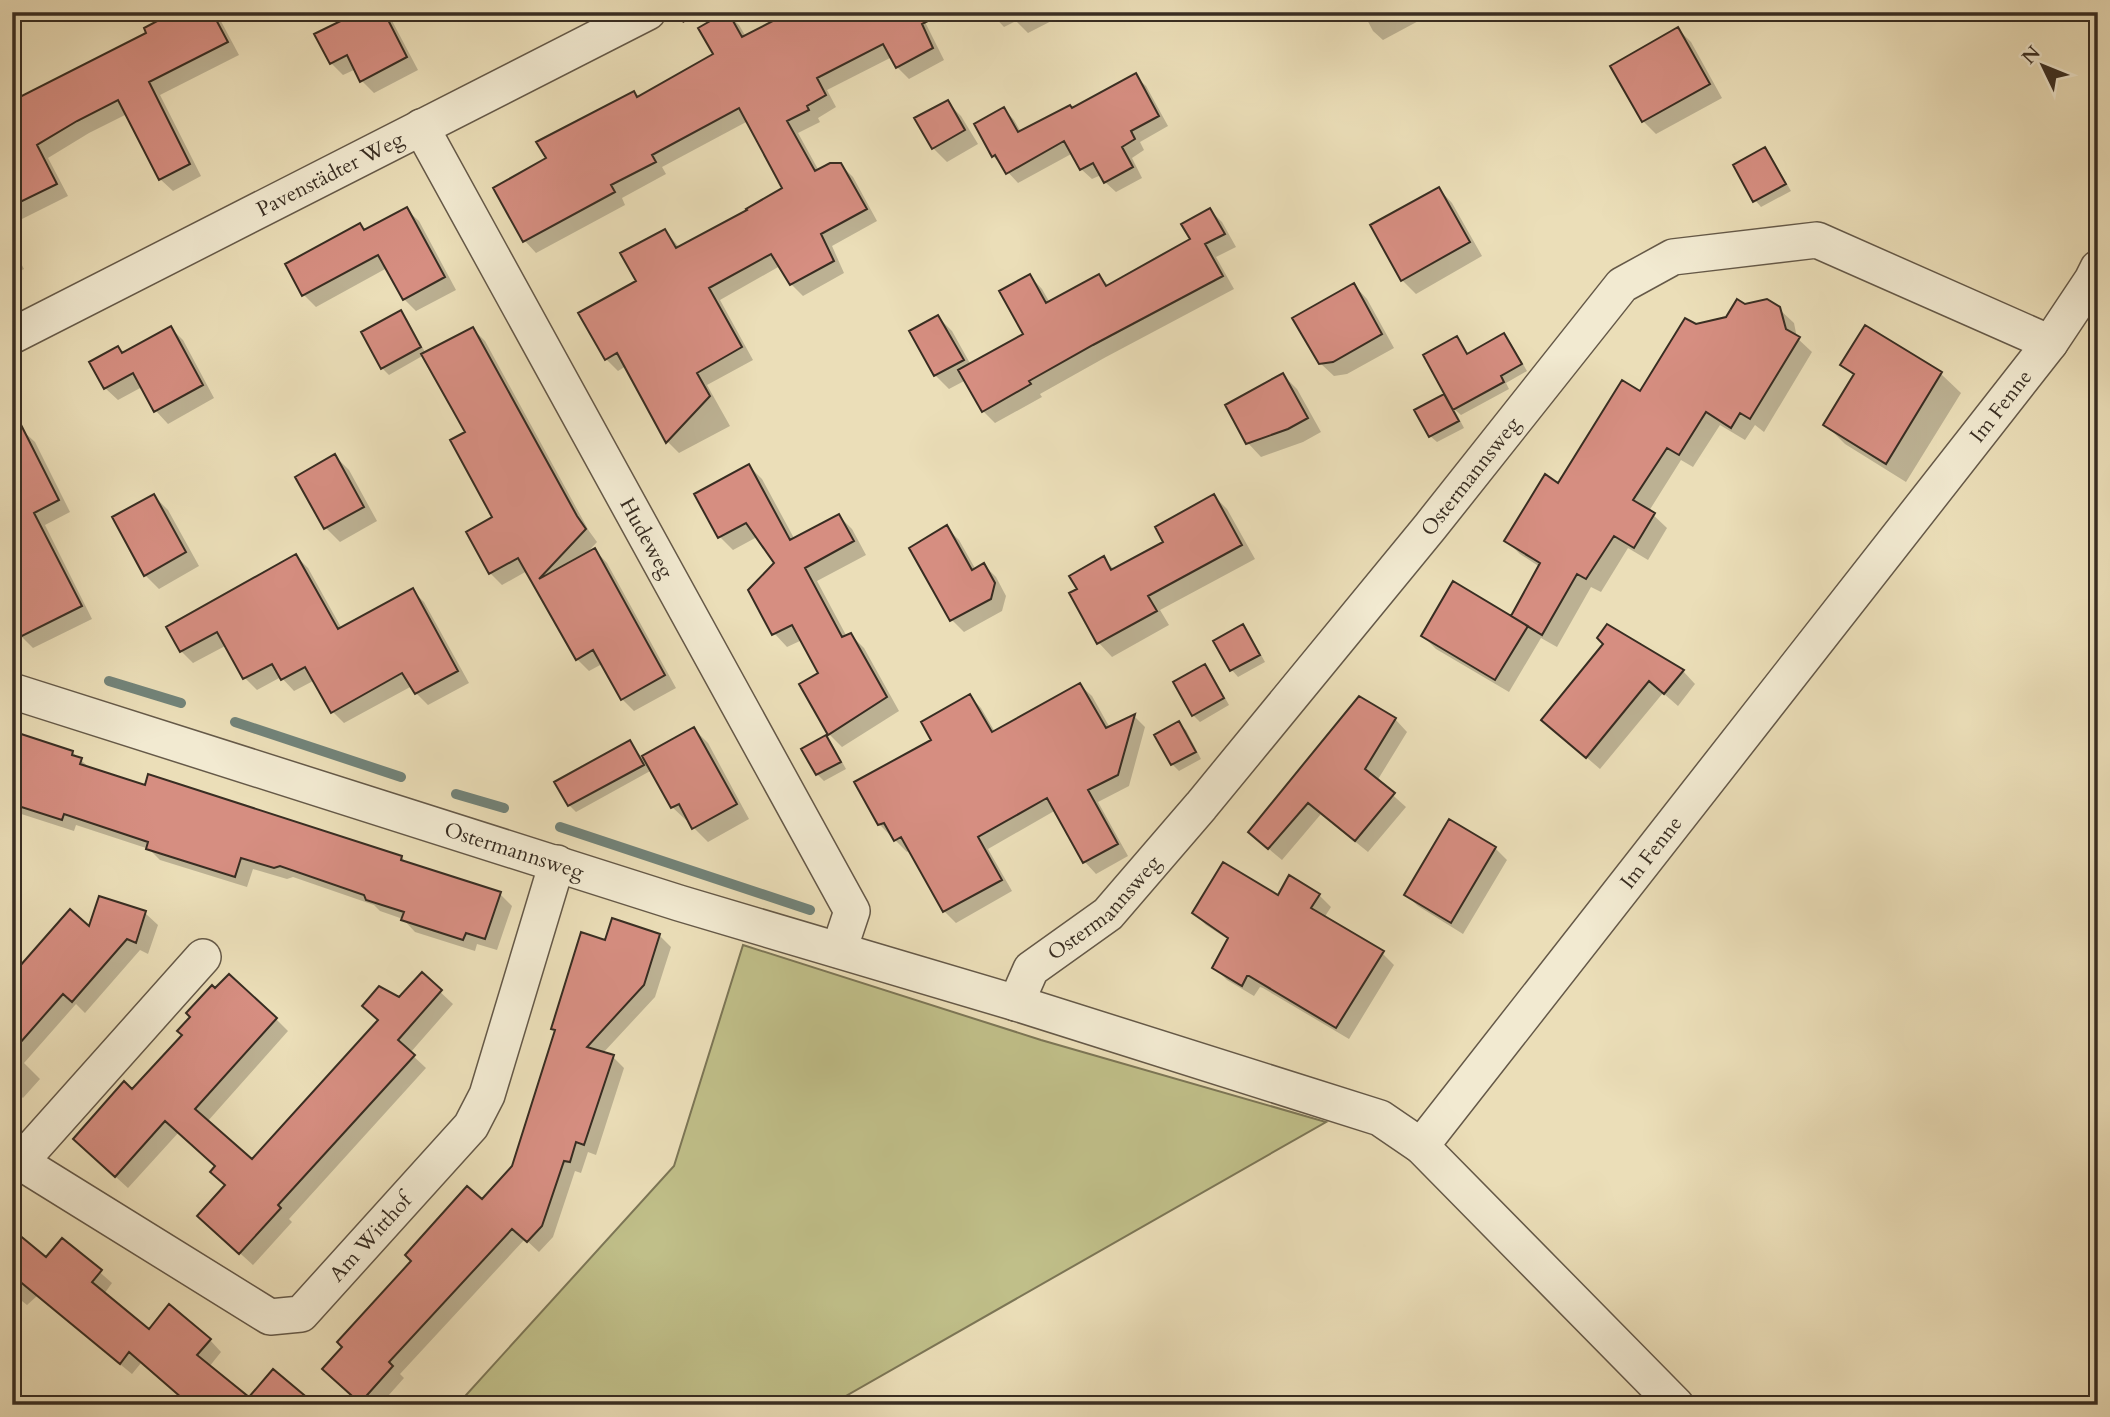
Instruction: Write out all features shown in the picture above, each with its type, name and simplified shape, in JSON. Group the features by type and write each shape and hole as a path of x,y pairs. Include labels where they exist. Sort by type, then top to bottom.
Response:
{"street":[{"name":"Pavenstädter Weg","path":"12,336 648,12"},
{"name":"Hudeweg","path":"421,127 852,911 839,950"},
{"name":"Ostermannsweg","path":"1016,1003 1031,968 1108,914 1192,815 1430,527 1622,285 1673,257 1817,240 2050,342"},
{"name":"Im Fenne","path":"1421,1146 2050,342 2098,268"},
{"name":"Ostermannsweg","path":"12,691 679,902 1016,1003 1380,1118 1421,1146"},
{"name":"Am Witthof","path":"203,957 16,1160 271,1317 301,1314 471,1126 487,1095 558,863"},
{"path":"1421,1146 1676,1405"}],"shaded area":[{"path":"743,945 1041,1040 1326,1122 830,1405 457,1405 674,1166"}],"building":[{"path":"174,12 212,12 228,42 149,82 190,164 159,180 118,100 37,145 57,184 12,206 12,97 14,100 146,33 144,28"},
{"path":"359,12 384,12 407,57 360,82 347,55 330,64 314,34"},
{"path":"726,12 742,37 790,12 945,12 922,24 933,48 896,68 883,44 817,78 826,95 807,106 809,110 787,121 815,171 830,163 841,163 867,209 821,234 834,261 790,285 771,254 709,288 742,347 697,373 710,396 666,443 617,353 605,360 578,313 636,281 620,253 665,229 676,248 782,188 739,108 652,155 656,162 611,185 615,192 523,242 493,188 546,158 536,142 634,91 637,97 713,54 698,28"},
{"path":"1678,27 1710,84 1642,122 1610,66"},
{"path":"1136,73 1159,116 1131,131 1135,139 1122,147 1133,167 1104,183 1093,163 1080,170 1064,141 1006,174 995,155 992,157 974,124 1004,107 1018,132 1070,105 1072,108"},
{"path":"948,100 965,130 932,149 914,118"},
{"path":"1765,147 1786,184 1753,202 1733,165"},
{"path":"1439,187 1470,242 1401,281 1370,225"},
{"path":"407,207 445,277 403,300 378,255 302,296 285,264 360,223 364,230"},
{"path":"1210,208 1225,234 1205,244 1223,276 1029,381 1031,384 982,412 958,370 1023,334 999,291 1030,274 1046,303 1099,274 1106,286 1190,239 1181,224"},
{"path":"1354,283 1382,334 1333,362 1319,364 1292,318"},
{"path":"1737,299 1745,304 1767,299 1780,307 1786,329 1800,337 1750,419 1740,413 1731,428 1706,412 1679,455 1667,448 1633,500 1655,513 1634,548 1614,536 1586,579 1577,574 1542,635 1511,616 1540,563 1504,541 1545,474 1558,483 1622,380 1640,391 1685,318 1696,324 1726,317"},
{"path":"401,310 421,347 381,369 361,332"},
{"path":"938,315 964,360 934,376 909,331"},
{"path":"1865,325 1942,372 1886,464 1823,425 1854,374 1840,365"},
{"path":"171,326 203,385 154,412 133,373 104,389 89,362 118,346 122,353"},
{"path":"473,327 586,529 539,579 595,548 665,675 621,700 593,650 576,660 518,558 489,574 466,532 492,517 450,440 465,432 421,354"},
{"path":"1504,333 1522,364 1501,376 1504,382 1453,410 1423,355 1457,336 1467,354"},
{"path":"1283,373 1308,418 1288,429 1246,444 1225,405"},
{"path":"1444,394 1459,421 1429,437 1414,410"},
{"path":"12,407 59,500 34,513 82,606 12,641"},
{"path":"335,454 364,507 324,529 295,477"},
{"path":"749,464 790,540 839,514 854,541 805,568 842,637 851,633 887,697 828,735 799,684 818,673 792,625 772,635 748,590 774,563 746,523 718,538 694,494"},
{"path":"154,494 186,552 144,576 112,517"},
{"path":"1214,494 1242,545 1148,596 1157,611 1097,644 1069,593 1077,589 1069,576 1104,556 1111,570 1163,542 1155,527"},
{"path":"947,525 972,570 984,563 995,583 991,599 950,621 909,548"},
{"path":"296,554 338,629 413,588 458,671 415,694 402,673 331,713 305,667 281,680 272,664 243,679 217,632 180,652 166,627"},
{"path":"1453,581 1528,626 1495,680 1421,636"},
{"path":"1243,624 1260,655 1230,671 1213,641"},
{"path":"1607,624 1684,670 1664,694 1649,681 1586,758 1541,720 1603,644 1597,638"},
{"path":"1205,664 1224,698 1192,716 1173,682"},
{"path":"1080,683 1106,728 1135,714 1118,775 1088,790 1118,844 1083,863 1047,798 978,837 1002,880 943,912 901,837 894,841 884,823 878,825 854,782 931,740 921,722 970,694 992,732"},
{"path":"1359,696 1396,718 1365,769 1395,793 1355,841 1308,803 1268,849 1248,832"},
{"path":"1179,721 1196,752 1171,765 1154,735"},
{"path":"694,727 737,804 692,829 679,804 671,808 642,756"},
{"path":"12,731 73,751 72,755 82,758 80,764 145,785 148,774 402,856 401,860 501,892 485,939 466,933 463,940 401,920 404,912 280,866 274,868 241,858 235,877 146,849 148,842 64,814 62,820 12,804"},
{"path":"826,735 841,762 816,775 801,749"},
{"path":"630,740 644,765 568,806 554,782"},
{"path":"1449,819 1496,847 1451,923 1404,895"},
{"path":"1223,862 1278,895 1289,875 1320,894 1311,908 1384,951 1336,1028 1249,976 1242,986 1212,968 1228,938 1192,913"},
{"path":"99,896 146,911 136,943 127,939 72,1002 63,994 12,1052 12,975 70,909 89,926"},
{"path":"612,918 660,934 644,985 587,1047 614,1055 584,1145 576,1142 570,1162 564,1161 542,1226 527,1242 512,1229 389,1362 393,1366 360,1403 322,1369 342,1347 337,1342 411,1261 405,1255 467,1186 482,1199 512,1166 555,1030 551,1029 581,932 605,940"},
{"path":"422,972 442,990 398,1040 415,1055 278,1205 281,1208 239,1254 197,1216 225,1185 210,1172 215,1166 165,1121 115,1177 73,1139 124,1081 132,1089 182,1035 177,1031 190,1017 186,1013 212,985 215,988 229,974 277,1018 195,1109 252,1159 378,1020 362,1006 379,986 399,997"},
{"path":"12,1229 46,1257 62,1238 102,1270 92,1282 149,1329 169,1304 211,1339 197,1355 249,1397 273,1369 316,1405 190,1405 129,1352 120,1364 12,1275"}],"waterway":[{"path":"12,648 17,649"},
{"path":"109,681 181,703"},
{"path":"235,722 401,777"},
{"path":"456,794 504,808"},
{"path":"560,827 810,910"}]}
